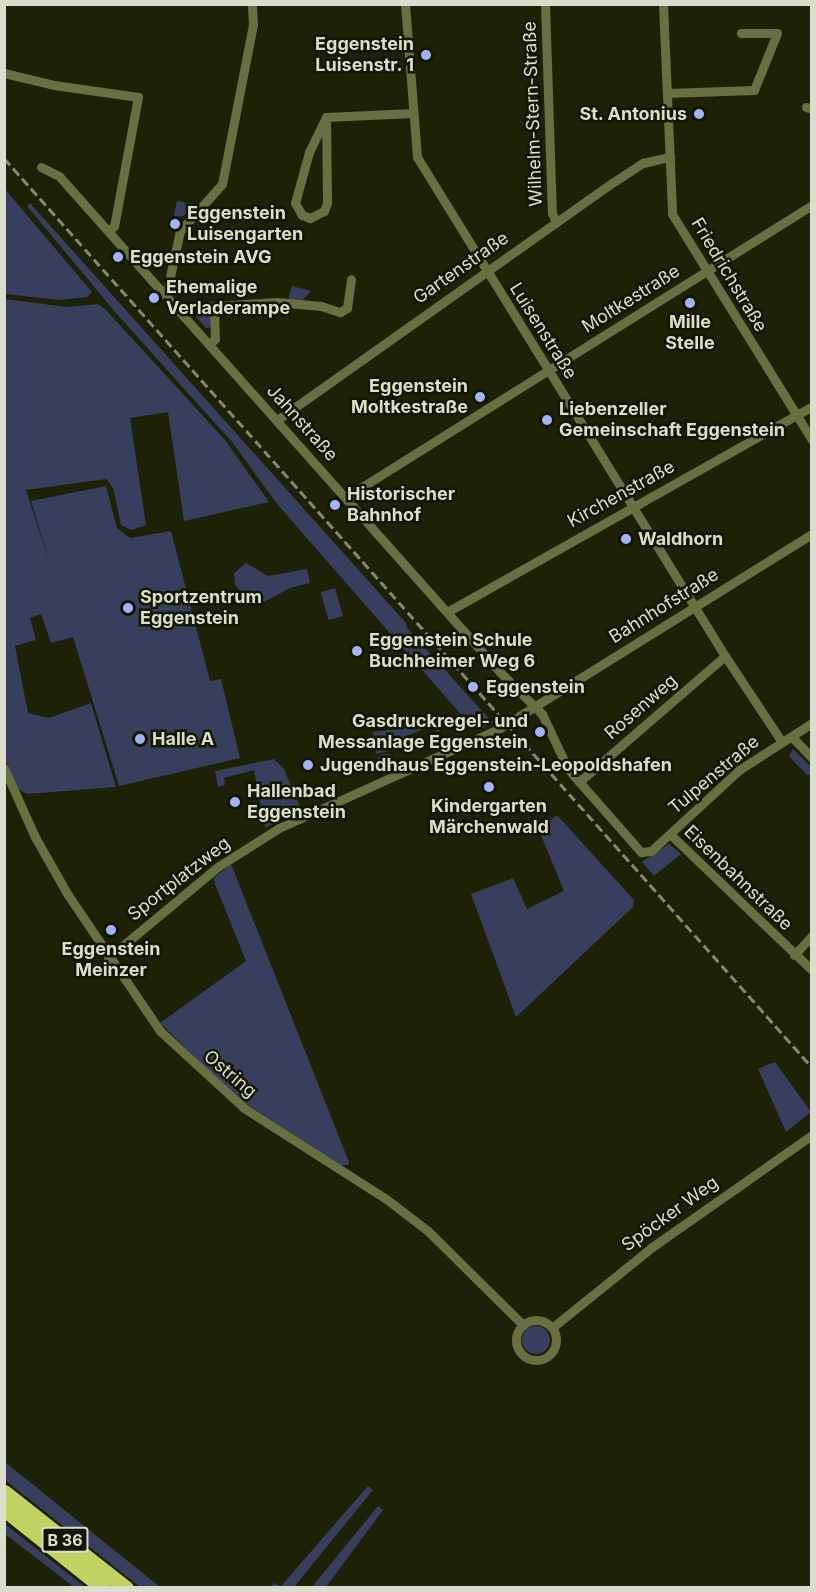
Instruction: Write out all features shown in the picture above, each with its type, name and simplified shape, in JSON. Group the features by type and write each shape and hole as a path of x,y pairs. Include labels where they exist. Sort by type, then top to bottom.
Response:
{"highway":[{"name":"B 36","path":"4,1492 126,1587"},
{"name":"B 36","path":"4,1509 103,1587"}],"street":[{"path":"166,295 180,231 222,184 253,25 252,4"},
{"name":"Luisenstraße","path":"405,4 417,157 725,656 782,742"},
{"name":"Wilhelm-Stern-Straße","path":"545,4 552,213 556,222"},
{"name":"Friedrichstraße","path":"663,4 672,214 812,440"},
{"path":"667,93 754,90 777,33 741,33"},
{"path":"4,73 54,85 138,97 114,226 109,231"},
{"path":"326,117 413,113"},
{"path":"326,117 327,203 324,211 310,218 302,215 295,203 309,152 326,117"},
{"name":"Gartenstraße","path":"277,420 486,271 643,163 670,157"},
{"name":"Jahnstraße","path":"41,167 59,176 447,612 535,706"},
{"name":"Moltkestraße","path":"346,497 812,205"},
{"path":"209,344 215,339 214,306 276,302 321,306 340,312 347,308 351,279"},
{"name":"Kirchenstraße","path":"447,612 812,406"},
{"name":"Bahnhofstraße","path":"535,706 812,534"},
{"name":"Rosenweg","path":"579,782 725,656"},
{"name":"Eisenbahnstraße","path":"535,706 579,782 641,852 651,851 670,834 812,970"},
{"name":"Sportplatzweg","path":"108,958 219,866 279,828 486,735 535,706"},
{"name":"Tulpenstraße","path":"670,834 739,770 812,723"},
{"path":"792,737 812,758"},
{"name":"Ostring","path":"4,768 35,837 108,958 160,1031 221,1091 273,1129 404,1212 463,1262 523,1325"},
{"path":"794,955 812,936"},
{"name":"Spöcker Weg","path":"552,1327 652,1246 812,1135"},
{"path":"535,1320 552,1327 557,1339 554,1351 544,1359 532,1360 518,1348 517,1335 523,1325 535,1320"}],"shaded area":[{"path":"4,188 92,292 87,297 59,300 5,294"},
{"path":"177,201 194,204 185,215 173,219"},
{"path":"30,203 493,723 483,728 464,718 278,505 232,442 115,312 27,206"},
{"path":"292,286 311,291 302,301 288,300"},
{"path":"4,299 67,307 98,304 106,310 225,440 269,502 184,521 168,412 130,418 146,525 131,530 121,525 113,488 106,479 26,490 50,564 31,501 106,486 117,528 130,538 171,531 210,681 221,679 240,758 119,786 73,637 51,643 41,614 30,618 36,640 15,646 28,713 49,718 91,703 116,787 27,794 18,789 4,756"},
{"path":"211,300 213,327 206,328 194,315"},
{"path":"246,563 268,576 307,569 310,583 290,588 262,603 250,601 235,585 234,573"},
{"path":"335,588 343,616 329,620 321,592"},
{"path":"437,724 441,730 437,732 434,725 386,744 388,751 376,754 373,732"},
{"path":"793,749 811,767 811,775 807,775 789,756"},
{"path":"385,754 391,756 393,762 391,768 385,770 379,768 377,762 379,756"},
{"path":"274,759 284,769 301,809 265,828 254,770 224,778 225,785 218,787 215,771"},
{"path":"557,815 634,900 633,907 516,1017 471,894 513,878 527,909 564,891 538,828"},
{"path":"669,844 681,854 654,876 642,862"},
{"path":"231,864 349,1162 348,1165 341,1165 236,1097 160,1023 246,961 213,879"},
{"path":"775,1062 811,1112 786,1132 758,1069"},
{"path":"536,1326 546,1330 550,1340 546,1350 536,1354 526,1350 522,1340 526,1330"},
{"path":"4,1462 160,1587 140,1587 5,1480"},
{"path":"368,1486 373,1490 294,1587 270,1587 274,1583 281,1586"},
{"path":"378,1506 383,1510 326,1587 312,1587"},
{"path":"5,1524 85,1587 74,1587 5,1534"}],"railway":[{"path":"4,158 812,1067"}],"place":[{"name":"Eggenstein Luisenstr. 1","path":"426,55"},
{"name":"St. Antonius","path":"699,114"},
{"name":"Eggenstein Luisengarten","path":"175,224"},
{"name":"Eggenstein AVG","path":"118,257"},
{"name":"Ehemalige Verladerampe","path":"154,298"},
{"name":"Mille Stelle","path":"690,303"},
{"name":"Eggenstein Moltkestraße","path":"480,397"},
{"name":"Liebenzeller Gemeinschaft Eggenstein","path":"547,420"},
{"name":"Historischer Bahnhof","path":"335,505"},
{"name":"Waldhorn","path":"626,539"},
{"name":"Sportzentrum Eggenstein","path":"128,608"},
{"name":"Eggenstein Schule Buchheimer Weg 6","path":"357,651"},
{"name":"Eggenstein","path":"473,687"},
{"name":"Gasdruckregel- und Messanlage Eggenstein","path":"540,732"},
{"name":"Halle A","path":"140,739"},
{"name":"Jugendhaus Eggenstein-Leopoldshafen","path":"308,765"},
{"name":"Kindergarten Märchenwald","path":"489,787"},
{"name":"Hallenbad Eggenstein","path":"235,802"},
{"name":"Eggenstein Meinzer","path":"111,930"}]}
